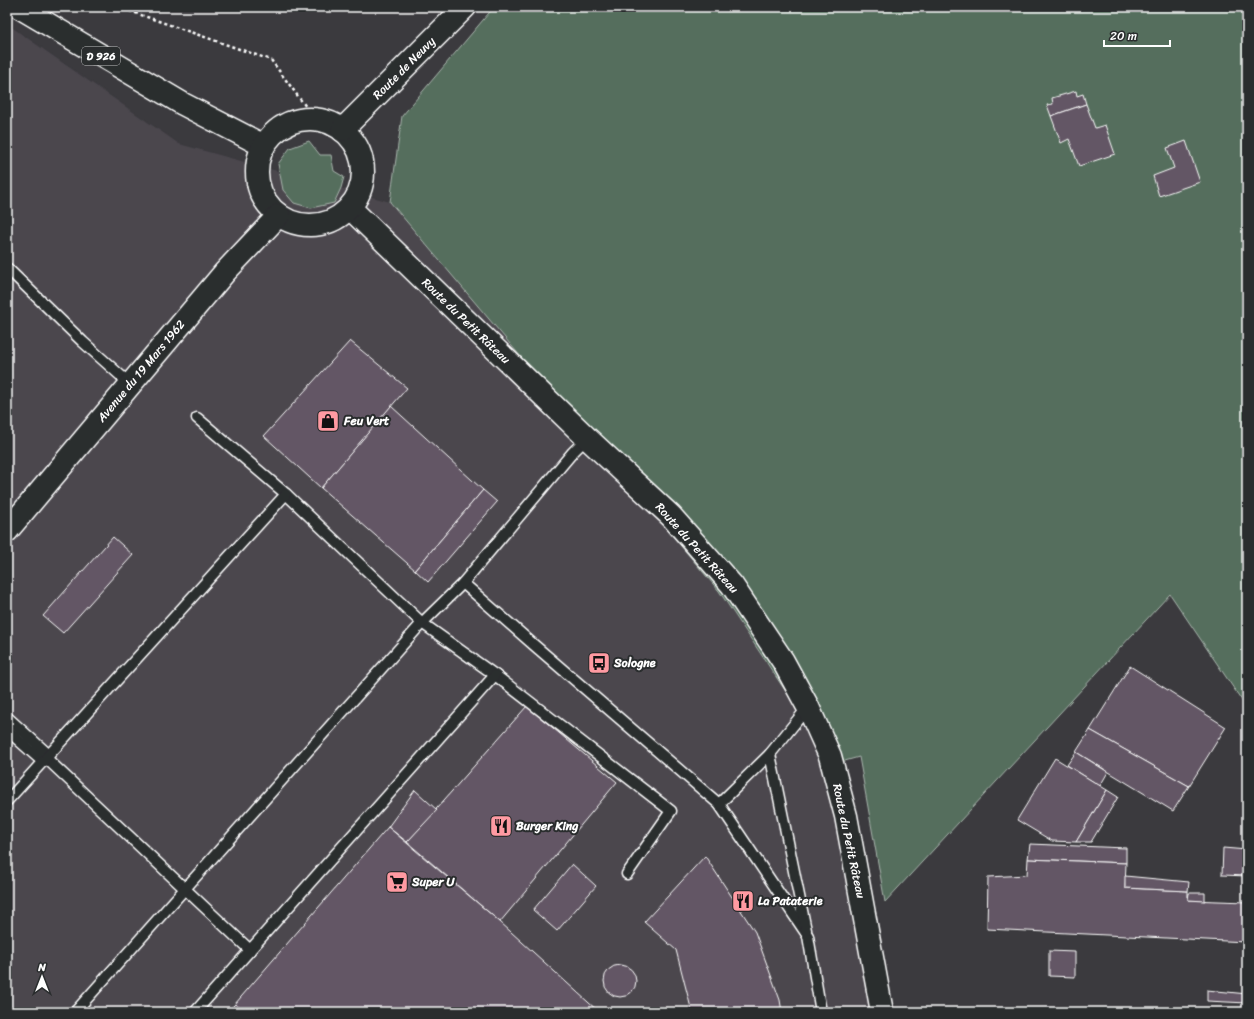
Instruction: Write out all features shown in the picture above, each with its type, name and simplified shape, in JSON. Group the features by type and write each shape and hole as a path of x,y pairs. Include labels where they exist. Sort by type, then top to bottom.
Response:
{"main road":[{"name":"D 926","path":"18,7 183,104 264,146"},
{"name":"Route de Neuvy","path":"342,130 460,9"},
{"path":"315,119 329,122 342,130 355,142 362,158 364,176 360,193 350,208 338,218 324,224 308,225 293,222 279,215 268,204 260,190 257,175 258,160 264,146 274,134 286,125 300,120 315,119"},
{"name":"Route du Petit Râteau","path":"350,208 587,438 671,516 732,584 783,661 808,707 830,756 846,816 882,1012"},
{"name":"Avenue du 19 Mars 1962","path":"7,531 225,272 279,215"}],"lane":[{"path":"7,268 83,342 130,384"},
{"path":"197,418 286,494 422,623 495,674 671,811 627,874"},
{"path":"74,1012 422,623 463,583 568,458 587,438"},
{"path":"7,801 286,494"},
{"path":"463,583 719,804 808,936"},
{"path":"195,1012 495,674"},
{"path":"719,804 770,754 808,707"},
{"path":"7,717 46,758 250,950"},
{"path":"7,730 46,758"},
{"path":"770,754 808,936 821,1012"}],"path":[{"path":"118,7 271,60 315,119"}],"shaded area":[{"path":"7,24 179,144 390,202 719,591 834,764 874,1012 7,1012"}],"green space":[{"path":"494,7 864,7 867,10 891,7 1247,7 1247,708 1170,594 885,902 859,757 834,764 719,591 390,202 402,116"},
{"path":"309,141 320,155 331,155 334,171 344,177 334,203 311,208 294,203 283,190 278,164 290,148"}],"building":[{"path":"1076,91 1077,96 1083,94 1086,104 1051,116 1047,105 1053,104 1052,98"},
{"path":"1086,104 1095,128 1105,125 1115,154 1079,166 1069,139 1061,143 1051,116"},
{"path":"1186,141 1200,182 1159,196 1153,176 1174,168 1167,148"},
{"name":"Feu Vert","path":"350,341 407,388 321,488 264,436"},
{"path":"391,406 483,490 415,570 321,488"},
{"path":"483,490 497,502 428,582 415,570"},
{"path":"113,537 133,555 63,633 43,616"},
{"path":"1130,666 1226,727 1189,786 1090,730"},
{"name":"Burger King","path":"527,706 617,782 500,922 407,842"},
{"path":"1090,730 1189,786 1173,811 1076,752"},
{"path":"1076,752 1108,772 1100,786 1067,765"},
{"path":"1055,758 1107,790 1076,842 1052,841 1017,820"},
{"path":"415,790 437,810 407,842 388,827"},
{"path":"1107,790 1118,797 1091,842 1076,842"},
{"name":"Super U","path":"388,827 500,922 599,1012 244,1012 235,1004"},
{"path":"1030,844 1126,848 1126,863 1028,859"},
{"path":"1223,848 1247,850 1247,876 1222,875"},
{"path":"705,856 755,932 780,1000 782,1012 692,1012 676,950 644,922"},
{"path":"1028,859 1126,863 1125,888 1188,891 1188,900 1247,902 1246,942 987,929 988,877 1027,875"},
{"path":"572,864 596,886 557,931 533,910"},
{"path":"1125,876 1189,882 1188,891 1125,888"},
{"path":"1189,893 1205,893 1205,901 1188,900"},
{"path":"1049,951 1075,952 1075,977 1049,976"},
{"path":"617,965 623,965 632,969 636,981 632,993 623,997 617,997 608,993 604,984 604,978 608,969"},
{"path":"1207,990 1247,994 1247,1003 1207,1001"},
{"path":"235,1004 244,1012 227,1012"}],"place":[{"name":"Feu Vert","path":"328,421"},
{"name":"Sologne","path":"599,663"},
{"name":"Burger King","path":"501,826"},
{"name":"Super U","path":"397,882"},
{"name":"La Pataterie","path":"743,901"}]}
